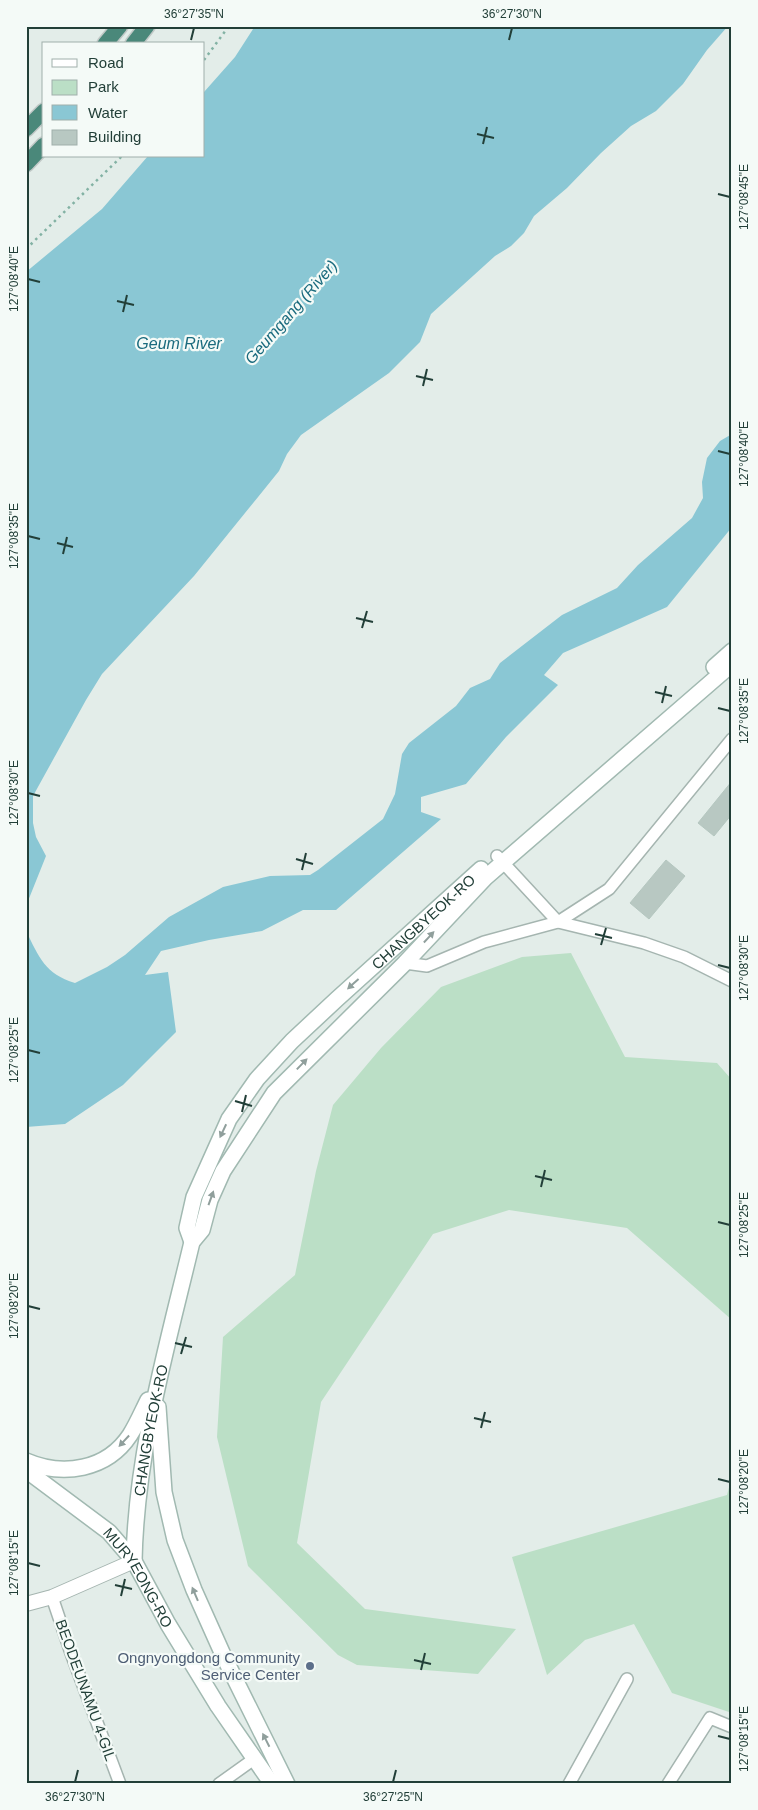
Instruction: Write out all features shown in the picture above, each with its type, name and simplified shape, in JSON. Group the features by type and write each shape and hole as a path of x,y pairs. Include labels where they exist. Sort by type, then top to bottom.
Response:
{"highway":[{"path":"107,42 120,26"},
{"path":"135,42 147,26"},
{"path":"26,129 42,113"},
{"path":"26,164 42,147"}],"main road":[{"name":"CHANGBYEOK-RO","path":"134,1561 134,1526 148,1425 192,1242 202,1230 210,1200 223,1171 274,1093 405,963 485,878 500,859 732,652"},
{"name":"CHANGBYEOK-RO","path":"192,1242 187,1228 194,1197 229,1119 257,1079 292,1041 336,999 732,664"},
{"path":"26,1461 37,1466 70,1471 104,1461 129,1436 158,1384"},
{"path":"158,1384 160,1450 164,1492 175,1540 194,1590 224,1657 287,1784"},
{"name":"MURYEONG-RO","path":"26,1470 110,1532 134,1561 168,1624 272,1784"}],"street":[{"path":"405,963 426,966 484,942 558,922 609,889 732,739"},
{"path":"500,859 558,922 644,943 676,954 717,972 732,981"},
{"path":"26,1604 52,1597 134,1561"},
{"name":"BEODEUNAMU 4-GIL","path":"52,1597 120,1784"},
{"path":"569,1784 627,1679"},
{"path":"668,1784 710,1718 732,1727"},
{"path":"219,1784 254,1759"}],"path":[{"path":"205,59 230,26"},
{"path":"26,249 120,158"}],"green space":[{"path":"571,953 625,1057 717,1063 732,1080 732,1320 627,1228 509,1210 433,1234 321,1402 297,1543 365,1609 516,1629 478,1674 357,1665 338,1655 248,1566 217,1437 223,1337 295,1275 316,1171 333,1105 381,1048 441,987 522,957"},
{"path":"732,1476 732,1713 672,1693 634,1624 585,1640 547,1675 512,1557 727,1495"}],"water":[{"name":"Geum River","path":"255,26 728,26 707,50 683,84 656,111 631,126 601,153 567,188 534,216 524,233 511,246 495,256 431,314 420,342 389,373 301,435 287,454 279,471 194,576 102,674 33,796 33,823 36,837 46,856 26,906 26,272 102,209 146,158 205,158 205,91 235,57"},
{"path":"732,434 732,527 667,607 563,653 544,675 558,685 506,737 466,784 421,797 421,812 441,819 336,910 303,910 262,931 161,951 145,975 168,972 176,1032 123,1085 65,1124 26,1127 26,931 44,963 57,975 75,983 107,967 125,955 169,917 223,887 270,876 310,875 318,870 383,819 395,794 402,754 409,743 456,706 470,688 490,679 500,663 562,615 617,588 638,565 692,518 703,498 702,482 707,458 720,441"}],"building":[{"path":"732,781 732,814 714,836 698,823"},
{"path":"666,860 685,876 649,919 630,903"}],"place":[{"name":"Ongnyongdong Community Service Center","path":"310,1666"}],"water label":[{"name":"Geumgang (River)","path":"291,312"}]}
